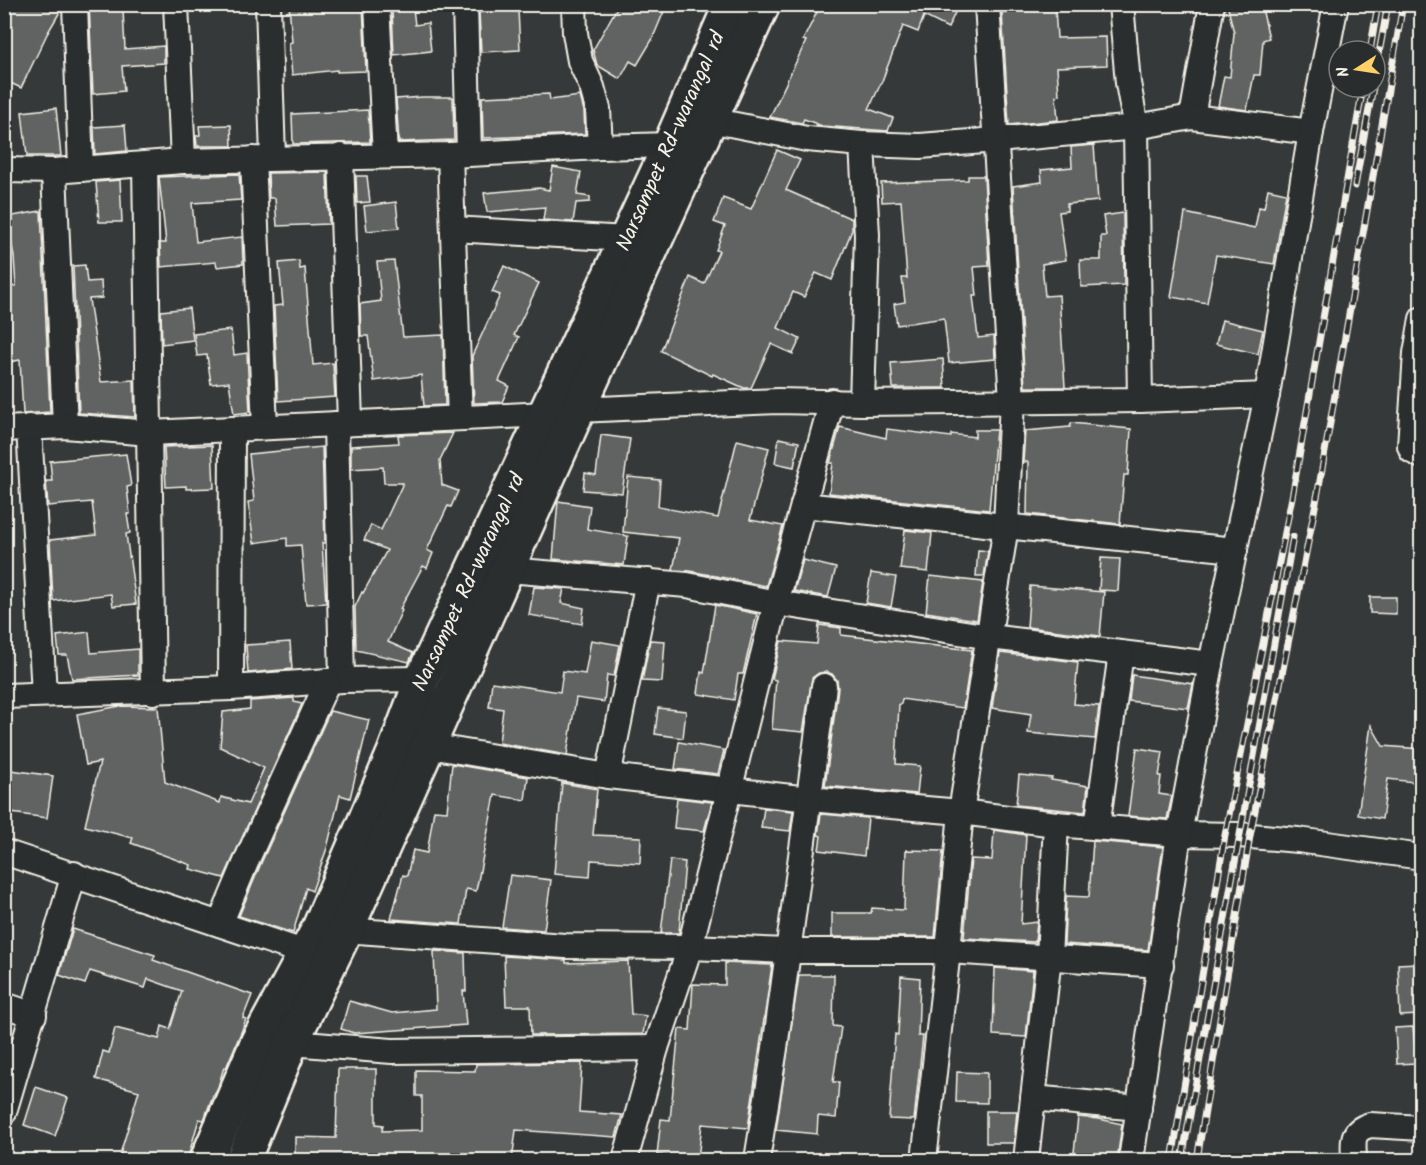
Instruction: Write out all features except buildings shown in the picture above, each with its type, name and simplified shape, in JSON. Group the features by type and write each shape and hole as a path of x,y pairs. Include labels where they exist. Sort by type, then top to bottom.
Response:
{"main road":[{"name":"Narsampet Rd-warangal rd","path":"207,1161 258,1041 324,937 429,747 578,410 682,150 731,4"},
{"name":"Narsampet Rd-warangal rd","path":"243,1161 291,1043 324,937 422,680 627,239 682,150 710,120 763,4"}],"street":[{"path":"75,4 81,169"},
{"path":"176,4 183,161"},
{"path":"265,427 263,158 268,4"},
{"path":"377,4 385,156"},
{"path":"460,418 453,229 459,154 465,4"},
{"path":"574,4 575,33 580,61 592,87 598,109 600,147"},
{"path":"924,1161 961,812 1006,526 1012,400 987,4"},
{"path":"1121,4 1128,83 1136,127 1140,400"},
{"path":"1192,117 1212,4"},
{"path":"1131,1161 1179,834 1211,664 1267,395 1311,132 1336,4"},
{"path":"710,120 807,139 920,146 1136,127 1192,117 1311,132"},
{"path":"862,144 867,235 862,403"},
{"path":"4,170 54,171 183,161 459,154 600,147 682,150"},
{"path":"220,924 249,855 335,681 343,423 341,156"},
{"path":"145,164 153,692"},
{"path":"54,171 65,426"},
{"path":"453,229 627,239"},
{"path":"1422,319 1416,353 1410,446 1412,451 1422,456"},
{"path":"578,410 778,401 862,403 1140,400 1267,395"},
{"path":"625,1161 656,1048 690,947 776,603 832,402"},
{"path":"4,429 65,426 150,433 546,414"},
{"path":"29,428 44,694"},
{"path":"231,688 232,430"},
{"path":"803,505 1235,550"},
{"path":"508,570 687,585 776,603 990,637 1211,664"},
{"path":"608,777 648,581"},
{"path":"1097,827 1121,653"},
{"path":"4,696 153,692 335,681 422,680"},
{"path":"757,1161 824,686"},
{"path":"429,747 608,777 809,799 961,812 1056,824 1179,834 1239,835 1298,840 1422,857"},
{"path":"1026,1161 1049,957 1056,824"},
{"path":"4,852 220,924 324,937 565,946 690,947 788,951 948,951 1161,964"},
{"path":"4,1112 74,874"},
{"path":"4,1005 34,1014"},
{"path":"291,1043 392,1051 656,1048"},
{"path":"1033,1098 1139,1108"},
{"path":"1354,1161 1355,1133 1362,1127 1370,1125 1422,1128"}],"railway":[{"path":"1372,39 1378,4"},
{"path":"1382,39 1388,4"},
{"path":"1197,1160 1250,836 1318,492 1403,4"},
{"path":"1172,1160 1225,835 1293,492 1361,99"},
{"path":"1355,186 1371,99"},
{"path":"1182,1160 1293,537"}]}
